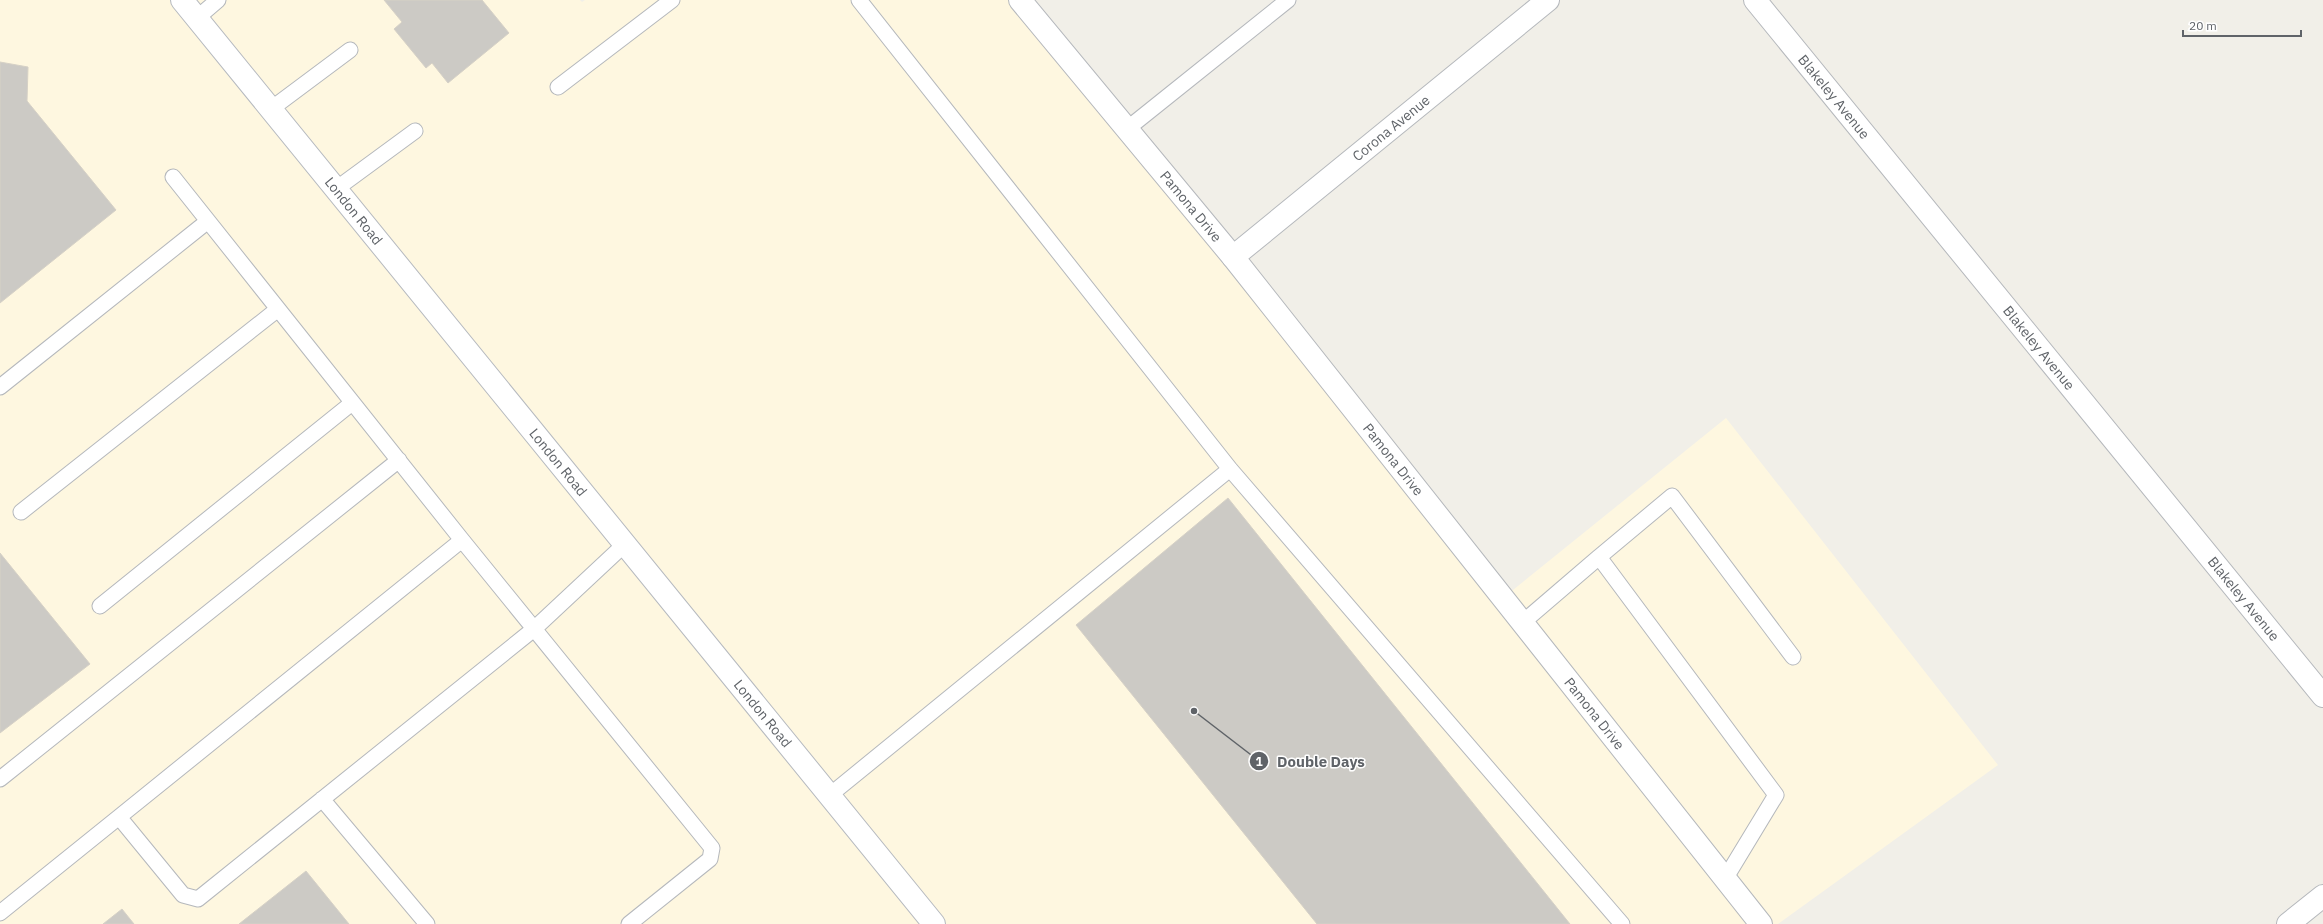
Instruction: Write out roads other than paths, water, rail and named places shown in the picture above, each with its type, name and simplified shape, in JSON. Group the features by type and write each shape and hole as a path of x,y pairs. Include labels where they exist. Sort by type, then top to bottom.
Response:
{"street":[{"name":"London Road","path":"182,0 934,924"},
{"name":"Pamona Drive","path":"1020,0 1233,257 1761,924"},
{"name":"Corona Avenue","path":"1233,257 1548,0"},
{"name":"Blakeley Avenue","path":"1755,0 2323,696"},
{"path":"2288,924 2323,896"}],"lane":[{"path":"197,18 218,0"},
{"path":"558,87 672,0"},
{"path":"859,0 1230,469 1622,924"},
{"path":"1127,129 1288,0"},
{"path":"271,109 350,50"},
{"path":"336,189 415,131"},
{"path":"173,177 462,540 712,848 710,859 629,924"},
{"path":"0,387 208,221"},
{"path":"21,512 278,309"},
{"path":"100,606 352,403"},
{"path":"0,779 399,460"},
{"path":"830,795 1230,469"},
{"path":"1522,623 1672,496 1793,657"},
{"path":"0,913 462,540"},
{"path":"119,817 183,895 198,899 534,629 625,544"},
{"path":"1599,557 1776,795 1726,879"},
{"path":"322,799 427,924"}],"place":[{"name":"Double Days","path":"1194,711"}]}
